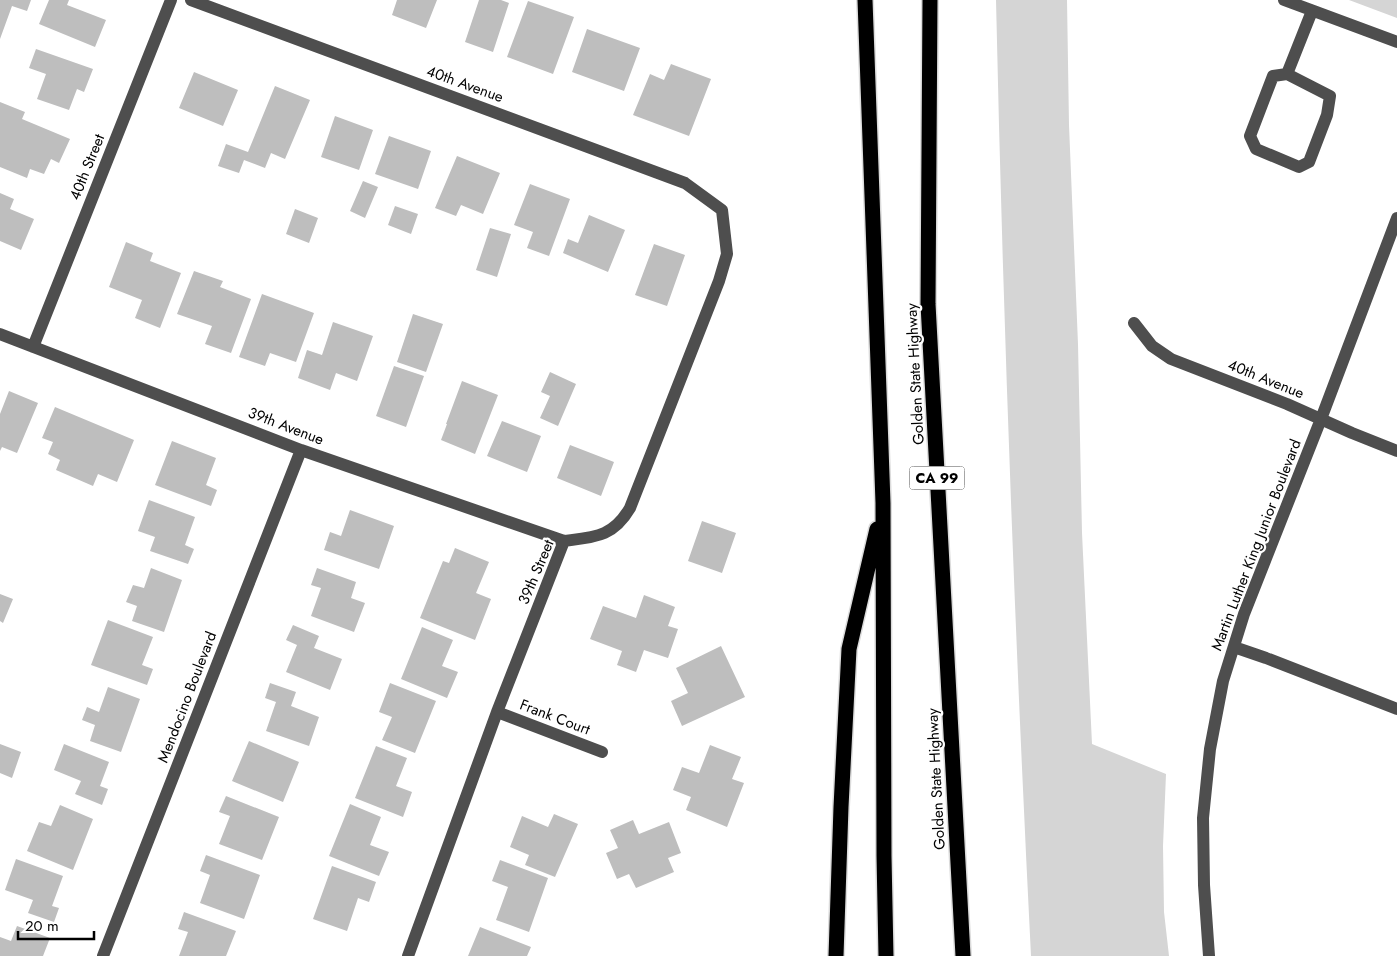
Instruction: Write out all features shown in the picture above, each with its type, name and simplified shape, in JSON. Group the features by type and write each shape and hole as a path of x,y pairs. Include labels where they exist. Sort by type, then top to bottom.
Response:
{"highway":[{"path":"865,0 883,503 886,956"},
{"name":"Golden State Highway","path":"930,0 928,304 963,956"},
{"path":"836,956 849,649 883,503"}],"street":[{"name":"40th Street","path":"33,347 171,0"},
{"name":"40th Avenue","path":"190,0 685,183 722,210"},
{"path":"1284,0 1397,42"},
{"path":"1287,74 1312,10"},
{"path":"1287,74 1330,96 1327,115 1309,162 1299,167 1256,149 1250,136 1273,76 1287,74"},
{"name":"39th Street","path":"408,956 497,712 564,541 589,538 608,532 624,520 630,508 719,281 727,254 722,210"},
{"name":"Martin Luther King Junior Boulevard","path":"1209,956 1204,885 1203,818 1210,749 1223,681 1244,614 1321,419 1397,218"},
{"name":"40th Avenue","path":"1134,323 1152,346 1171,360 1287,404 1397,451"},
{"name":"39th Avenue","path":"0,334 301,450 564,541"},
{"name":"Mendocino Boulevard","path":"103,956 301,450"},
{"path":"1234,647 1397,709"},
{"name":"Frank Court","path":"497,712 602,752"}],"shaded area":[{"path":"996,0 1067,0 1069,125 1078,344 1082,533 1092,744 1166,774 1163,846 1164,912 1169,956 1031,956 1010,478"},
{"path":"1349,0 1397,0 1397,18"}],"building":[{"path":"0,0 31,0 27,11 12,6 0,39"},
{"path":"49,0 69,0 67,5 106,20 95,47 39,24"},
{"path":"397,0 437,0 426,28 392,15"},
{"path":"479,0 501,0 509,3 493,52 465,42"},
{"path":"528,1 574,17 553,74 507,57"},
{"path":"587,29 640,48 624,91 572,72"},
{"path":"36,49 93,69 84,92 77,89 69,110 37,99 46,74 29,68"},
{"path":"671,64 711,79 689,136 633,115 650,74 664,80"},
{"path":"194,72 238,90 223,126 179,108"},
{"path":"275,86 310,100 285,159 271,153 265,168 244,160 239,173 218,166 226,144 248,152"},
{"path":"0,102 25,112 22,119 70,139 59,163 51,159 44,174 30,169 27,178 0,167"},
{"path":"335,116 373,130 359,170 321,157"},
{"path":"389,136 431,151 418,189 375,174"},
{"path":"457,156 500,173 483,214 461,205 456,216 435,208"},
{"path":"363,181 378,187 365,218 350,211"},
{"path":"530,184 570,199 549,256 527,248 533,232 514,225"},
{"path":"0,193 14,199 10,209 34,219 21,250 0,241"},
{"path":"395,206 418,214 411,234 388,225"},
{"path":"295,209 318,218 309,243 286,234"},
{"path":"589,215 625,230 608,272 563,253 568,239 578,243"},
{"path":"490,228 511,234 497,277 476,270"},
{"path":"126,242 153,253 150,261 181,273 160,328 135,318 142,300 109,287"},
{"path":"654,244 685,255 667,306 635,295"},
{"path":"194,271 223,281 220,287 251,299 231,353 205,344 212,326 177,314"},
{"path":"262,294 314,313 296,362 270,353 265,366 239,357"},
{"path":"413,314 443,324 426,372 397,362"},
{"path":"333,322 373,336 357,381 336,373 330,390 298,378 307,350 322,355"},
{"path":"394,366 424,376 406,427 376,416"},
{"path":"550,372 576,384 558,426 540,418 550,396 541,392"},
{"path":"462,381 498,395 475,454 441,440"},
{"path":"9,391 38,403 17,453 2,447 0,451 0,414"},
{"path":"55,407 134,440 117,482 98,474 93,486 56,470 60,460 48,454 53,442 42,438"},
{"path":"502,421 541,436 527,472 487,456"},
{"path":"172,441 216,458 206,485 217,490 211,506 155,485"},
{"path":"570,445 614,462 601,496 557,478"},
{"path":"149,500 195,517 185,545 194,549 188,564 150,551 155,537 138,531"},
{"path":"350,510 394,526 379,569 324,550 330,532 341,536"},
{"path":"702,521 736,533 722,573 688,561"},
{"path":"455,548 489,562 476,593 491,599 475,640 420,618 443,561 449,563"},
{"path":"151,568 182,580 164,632 132,621 137,606 126,602 133,585 144,588"},
{"path":"317,568 356,582 351,598 365,603 354,632 311,616 321,588 311,585"},
{"path":"0,594 13,599 3,623 0,621"},
{"path":"644,595 675,607 668,626 678,629 668,658 644,650 636,672 617,665 622,651 590,639 603,606 636,618"},
{"path":"108,620 153,637 142,665 153,669 147,685 91,665"},
{"path":"293,625 319,636 314,648 342,659 330,690 286,672 297,645 286,640"},
{"path":"422,627 453,640 442,666 458,672 447,698 401,679"},
{"path":"721,646 745,697 682,726 671,701 688,693 676,668"},
{"path":"270,683 296,692 291,706 319,717 309,746 266,731 276,702 265,698"},
{"path":"390,683 436,701 415,753 382,740 392,717 379,712"},
{"path":"108,687 140,699 121,752 90,741 95,725 82,720 87,707 99,712"},
{"path":"249,741 299,762 283,802 232,781"},
{"path":"0,744 21,752 12,778 0,773"},
{"path":"64,744 109,762 100,786 108,789 102,805 75,794 81,781 54,770"},
{"path":"710,745 741,757 732,779 744,783 727,827 686,810 691,797 673,790 682,767 699,773"},
{"path":"376,746 407,758 396,786 412,792 403,817 355,798"},
{"path":"226,796 279,817 262,860 219,844 230,816 219,812"},
{"path":"350,804 381,817 370,845 389,852 379,876 329,856"},
{"path":"60,805 93,819 73,870 27,851 39,822 51,826"},
{"path":"554,814 578,824 555,877 525,865 529,855 510,847 522,816 548,827"},
{"path":"633,820 639,834 669,822 681,853 668,858 674,872 636,888 629,874 617,879 606,853 618,848 610,830"},
{"path":"206,855 260,875 244,919 200,903 210,875 200,871"},
{"path":"16,859 63,876 52,906 59,908 54,922 28,913 33,900 5,890"},
{"path":"500,860 548,878 529,932 496,920 508,887 492,881"},
{"path":"332,866 376,882 369,902 358,898 347,931 313,919"},
{"path":"184,912 236,931 226,956 179,956 188,932 178,929"},
{"path":"17,926 50,938 43,956 0,956 0,937 11,941"},
{"path":"480,927 531,947 527,956 468,956"}]}
